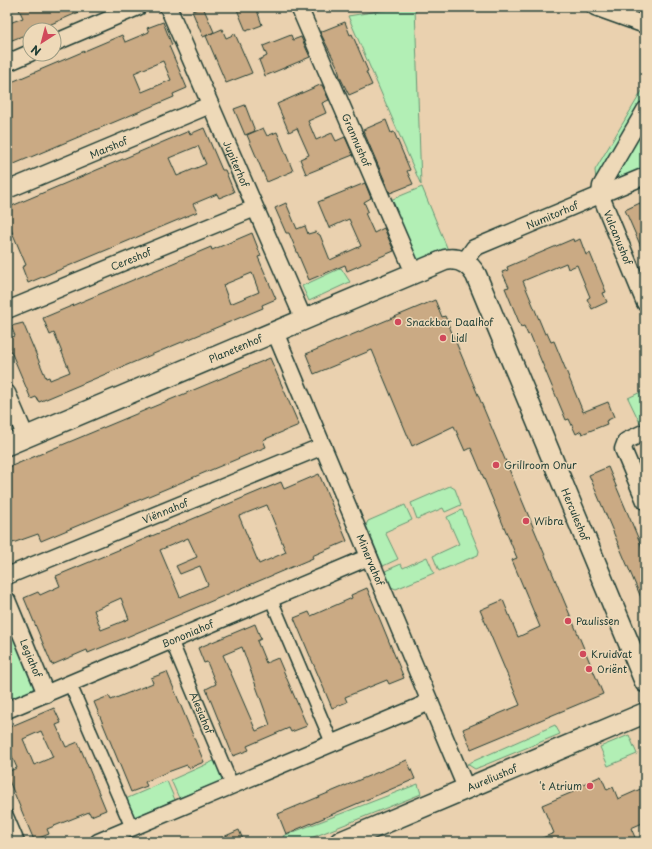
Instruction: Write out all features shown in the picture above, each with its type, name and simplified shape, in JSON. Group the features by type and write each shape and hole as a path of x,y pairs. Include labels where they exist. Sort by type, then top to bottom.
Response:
{"street":[{"path":"62,40 138,7"},
{"name":"Jupiterhof","path":"168,7 304,320"},
{"name":"Grannushof","path":"299,7 414,273"},
{"path":"596,7 645,25"},
{"path":"7,62 22,56"},
{"name":"Marshof","path":"7,190 210,105"},
{"path":"600,194 601,186 645,110"},
{"name":"Numitorhof","path":"464,262 474,248 645,176"},
{"name":"Vulcanushof","path":"600,194 645,303"},
{"name":"Cereshof","path":"7,310 255,208"},
{"name":"Planetenhof","path":"7,445 414,273 449,259 464,262"},
{"name":"Herculeshof","path":"464,262 476,275 645,682"},
{"name":"Minervahof","path":"275,332 466,788"},
{"path":"7,393 26,437"},
{"path":"645,432 626,441 623,449 645,501"},
{"name":"Viënnahof","path":"7,576 323,446"},
{"name":"Bononiahof","path":"7,710 369,557"},
{"path":"271,599 332,743"},
{"name":"Legiahof","path":"7,600 46,694"},
{"name":"Alesiahof","path":"171,640 232,785"},
{"path":"70,684 132,828"},
{"path":"98,842 430,702"},
{"name":"Aureliushof","path":"340,842 645,713"},
{"path":"7,816 18,842"}],"green space":[{"path":"403,7 415,7 421,185 348,16"},
{"path":"645,86 645,99 596,181 595,170"},
{"path":"645,123 645,172 620,182 615,172"},
{"path":"422,187 448,250 414,264 388,201"},
{"path":"341,268 350,282 309,301 302,286"},
{"path":"645,390 645,421 640,423 628,398"},
{"path":"450,486 455,489 461,505 445,512 443,508 417,519 411,503"},
{"path":"405,505 412,520 385,532 398,559 383,566 366,525 368,521"},
{"path":"462,510 479,551 478,555 439,571 433,556 459,544 447,517"},
{"path":"427,557 434,573 396,589 391,587 385,571 401,564 403,568"},
{"path":"7,619 34,685 32,692 7,705"},
{"path":"555,725 560,734 475,769 467,764"},
{"path":"629,735 637,754 608,766 600,747"},
{"path":"216,760 224,780 179,798 171,780"},
{"path":"167,781 175,800 130,819 121,801"},
{"path":"418,784 421,794 301,842 285,842 283,836"}],"building":[{"path":"18,7 91,7 56,22 22,22 22,36 7,42 7,24 23,18"},
{"path":"203,7 214,32 203,37 192,11"},
{"path":"236,7 256,7 262,25 246,31"},
{"path":"163,22 172,45 169,46 187,88 173,94 174,97 7,167 7,84 59,62 62,62 62,61 122,35 125,42 149,32 147,28","holes":["163,61 171,80 142,92 134,73"]},
{"path":"345,22 350,35 352,34 368,71 366,72 372,85 349,95 340,77 338,68 320,32"},
{"path":"222,29 226,38 235,34 252,73 226,83 206,36"},
{"path":"291,35 293,40 301,37 310,57 265,76 259,60 267,56 263,46"},
{"path":"322,85 329,100 322,103 326,113 308,121 316,140 332,133 336,141 345,137 353,155 306,174 300,159 309,155 297,128 289,132 277,104"},
{"path":"245,105 255,131 245,135 234,109"},
{"path":"386,120 391,133 394,132 405,158 410,170 407,171 413,184 390,193 363,130"},
{"path":"204,128 222,170 225,170 234,192 219,198 217,194 193,204 197,212 28,283 22,267 26,265 7,220 7,208 189,131 190,134","holes":["198,146 206,164 177,176 169,158"]},
{"path":"263,128 267,136 277,132 293,171 267,182 247,135"},
{"path":"365,183 371,198 364,202 368,211 365,213 374,233 384,228 394,251 347,271 345,265 309,280 289,233 286,233 275,208 286,203 297,229 305,226 308,234 315,232 320,235 330,260 361,246 349,219 329,228 318,202"},
{"path":"640,203 645,213 645,256 625,210"},
{"path":"252,233 261,256 258,257 276,299 262,305 263,308 39,402 36,397 31,399 7,342 7,339 15,336 11,326 23,323 46,378 49,377 50,380 70,372 54,333 50,335 43,318 211,247 212,250","holes":["252,273 259,292 230,304 223,285"]},
{"path":"573,239 574,242 580,239 586,255 590,253 606,292 603,293 607,302 592,309 587,299 590,297 577,265 568,269 566,263 523,281 545,334 547,333 551,342 554,341 583,412 608,402 614,417 606,421 607,424 582,434 581,431 576,434 569,419 566,420 530,334 528,335 524,326 521,327 505,288 509,287 502,272 508,270 507,267"},
{"path":"435,300 442,317 445,316 603,694 471,749 463,729 520,705 480,610 503,600 518,637 540,627 512,560 517,558 475,457 471,448 465,451 454,426 412,446 372,350 314,374 306,354"},
{"path":"270,358 299,425 263,440 266,447 41,541 38,534 7,545 7,468"},
{"path":"608,467 645,554 645,607 589,475"},
{"path":"319,474 347,541 312,556 313,558 122,639 88,653 87,650 52,665 24,598 38,592 40,595 60,586 56,576 281,482 284,489","holes":["267,505 286,552 259,564 239,516","188,538 197,557 176,566 180,574 200,566 208,585 180,597 160,550","121,598 129,619 101,630 94,610"]},
{"path":"367,588 404,678 389,684 387,680 345,697 347,702 332,708 294,618 309,612 311,616 352,598 351,595"},
{"path":"255,624 261,639 257,641 266,663 278,658 307,726 291,732 289,728 247,746 249,750 233,756 206,689 216,684 207,662 204,663 198,648","holes":["242,647 270,725 256,731 223,655"]},
{"path":"167,672 204,762 189,768 187,765 165,773 145,782 147,786 131,792 94,702 109,696 111,700 153,683 151,678"},
{"path":"54,708 61,723 56,725 66,747 78,742 106,810 91,816 89,812 47,829 49,834 34,840 7,776 7,772 17,768 7,745 7,728","holes":["41,731 53,757 34,765 23,739"]},
{"path":"407,760 415,779 286,834 278,814"},
{"path":"601,776 607,790 613,787 618,799 645,787 645,822 631,828 637,842 533,842 554,833 542,805 573,792 572,789"},
{"path":"239,830 244,842 212,842"}],"place":[{"name":"Snackbar Daalhof","path":"398,322"},
{"name":"Lidl","path":"443,338"},
{"name":"Grillroom Onur","path":"496,465"},
{"name":"Wibra","path":"526,521"},
{"name":"Paulissen","path":"568,621"},
{"name":"Kruidvat","path":"583,654"},
{"name":"Oriënt","path":"589,669"},
{"name":"'t Atrium","path":"590,786"}]}
